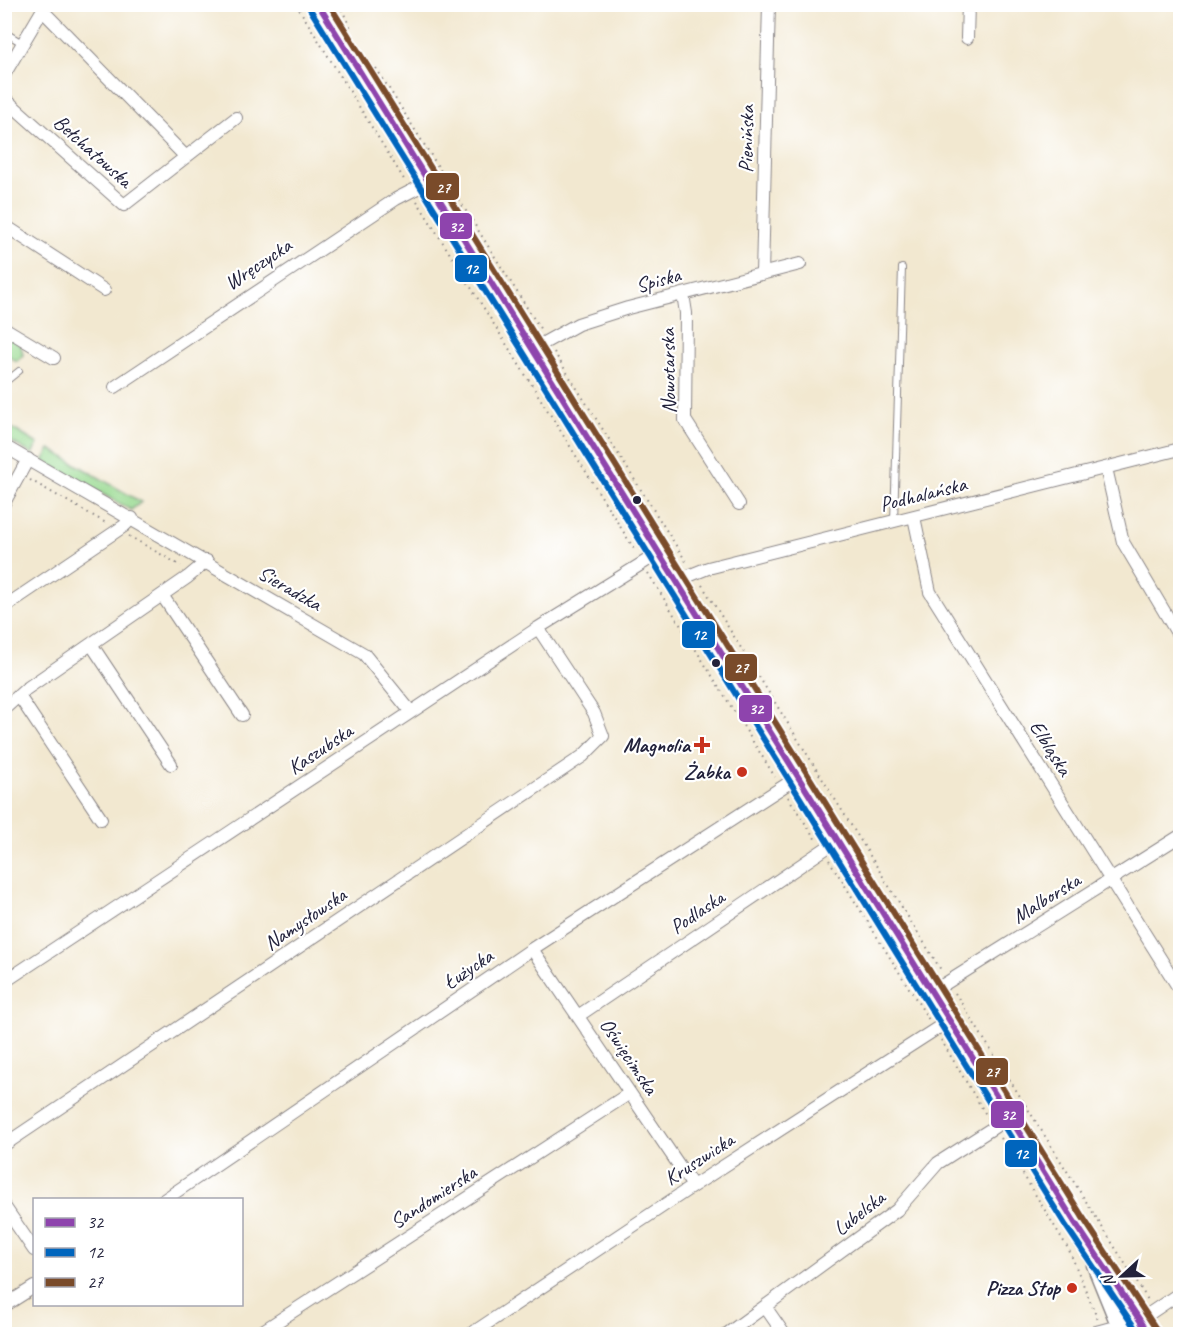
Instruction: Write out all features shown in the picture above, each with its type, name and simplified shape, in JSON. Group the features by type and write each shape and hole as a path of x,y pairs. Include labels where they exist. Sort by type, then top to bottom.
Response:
{"main road":[{"path":"318,4 1074,1221 1148,1322"},
{"path":"1074,1221 1121,1330"}],"street":[{"name":"Pienińska","path":"762,274 769,4"},
{"path":"967,38 968,4"},
{"path":"4,75 44,7 186,157"},
{"name":"Bełchatowska","path":"4,98 124,206 236,118"},
{"name":"Wręczycka","path":"115,387 396,199 429,182"},
{"path":"4,225 104,290"},
{"name":"Spiska","path":"531,350 578,324 800,264"},
{"name":"Nowotarska","path":"683,294 686,313 686,420 739,504"},
{"path":"4,328 54,358"},
{"name":"Sieradzka","path":"4,446 207,561 364,654 411,712"},
{"name":"Podhalańska","path":"676,581 694,574 894,521 1180,450"},
{"path":"4,503 28,459"},
{"path":"1106,468 1123,543 1180,638"},
{"name":"Elbląska","path":"914,517 930,592 1180,990"},
{"path":"4,607 119,530 132,518"},
{"name":"Kaszubska","path":"4,982 538,628 659,553"},
{"path":"4,710 19,696 207,561"},
{"path":"162,595 242,716"},
{"name":"Namysłowska","path":"4,1144 583,756 603,736 594,713 538,628"},
{"path":"91,644 171,764"},
{"path":"19,696 101,819"},
{"name":"Łużycka","path":"167,1198 532,949 798,777"},
{"name":"Malborska","path":"932,992 1180,836"},
{"name":"Podlaska","path":"578,1016 838,840"},
{"name":"Oświęcimska","path":"532,949 693,1186"},
{"name":"Kruszwicka","path":"471,1335 693,1186 950,1020"},
{"name":"Sandomierska","path":"258,1335 630,1093"},
{"name":"Lubelska","path":"727,1335 897,1210 938,1163 1010,1116"},
{"path":"4,1206 33,1249"},
{"path":"4,1306 33,1288"},
{"path":"1095,1332 1121,1330 1148,1322 1180,1293"},
{"path":"765,1308 784,1335"}],"lane":[{"path":"4,32 23,44"},
{"path":"894,521 902,268"},
{"path":"4,383 19,371"}],"path":[{"path":"296,4 780,784"},
{"path":"339,4 351,23 352,32"},
{"path":"369,62 381,73 545,337"},
{"path":"550,345 941,970"},
{"path":"21,474 193,573"},
{"path":"785,791 821,847"},
{"path":"824,851 930,1022"},
{"path":"953,990 1148,1322"},
{"path":"939,1037 992,1123"},
{"path":"996,1130 1070,1250 1095,1332"}],"green space":[{"path":"5,333 21,346 23,355 17,361 8,356 5,363"},
{"path":"5,424 38,444 32,454 5,438"},
{"path":"50,449 141,502 131,510 43,461"}],"transit line":[{"name":"32","path":"318,4 1074,1221 1149,1334"},
{"name":"27","path":"329,4 1082,1216 1156,1329"},
{"name":"12","path":"310,9 1066,1226 1139,1334"}],"place":[{"name":"Magnolia","path":"702,745"},
{"name":"Żabka","path":"742,772"},
{"name":"Pizza Stop","path":"1072,1288"}]}
